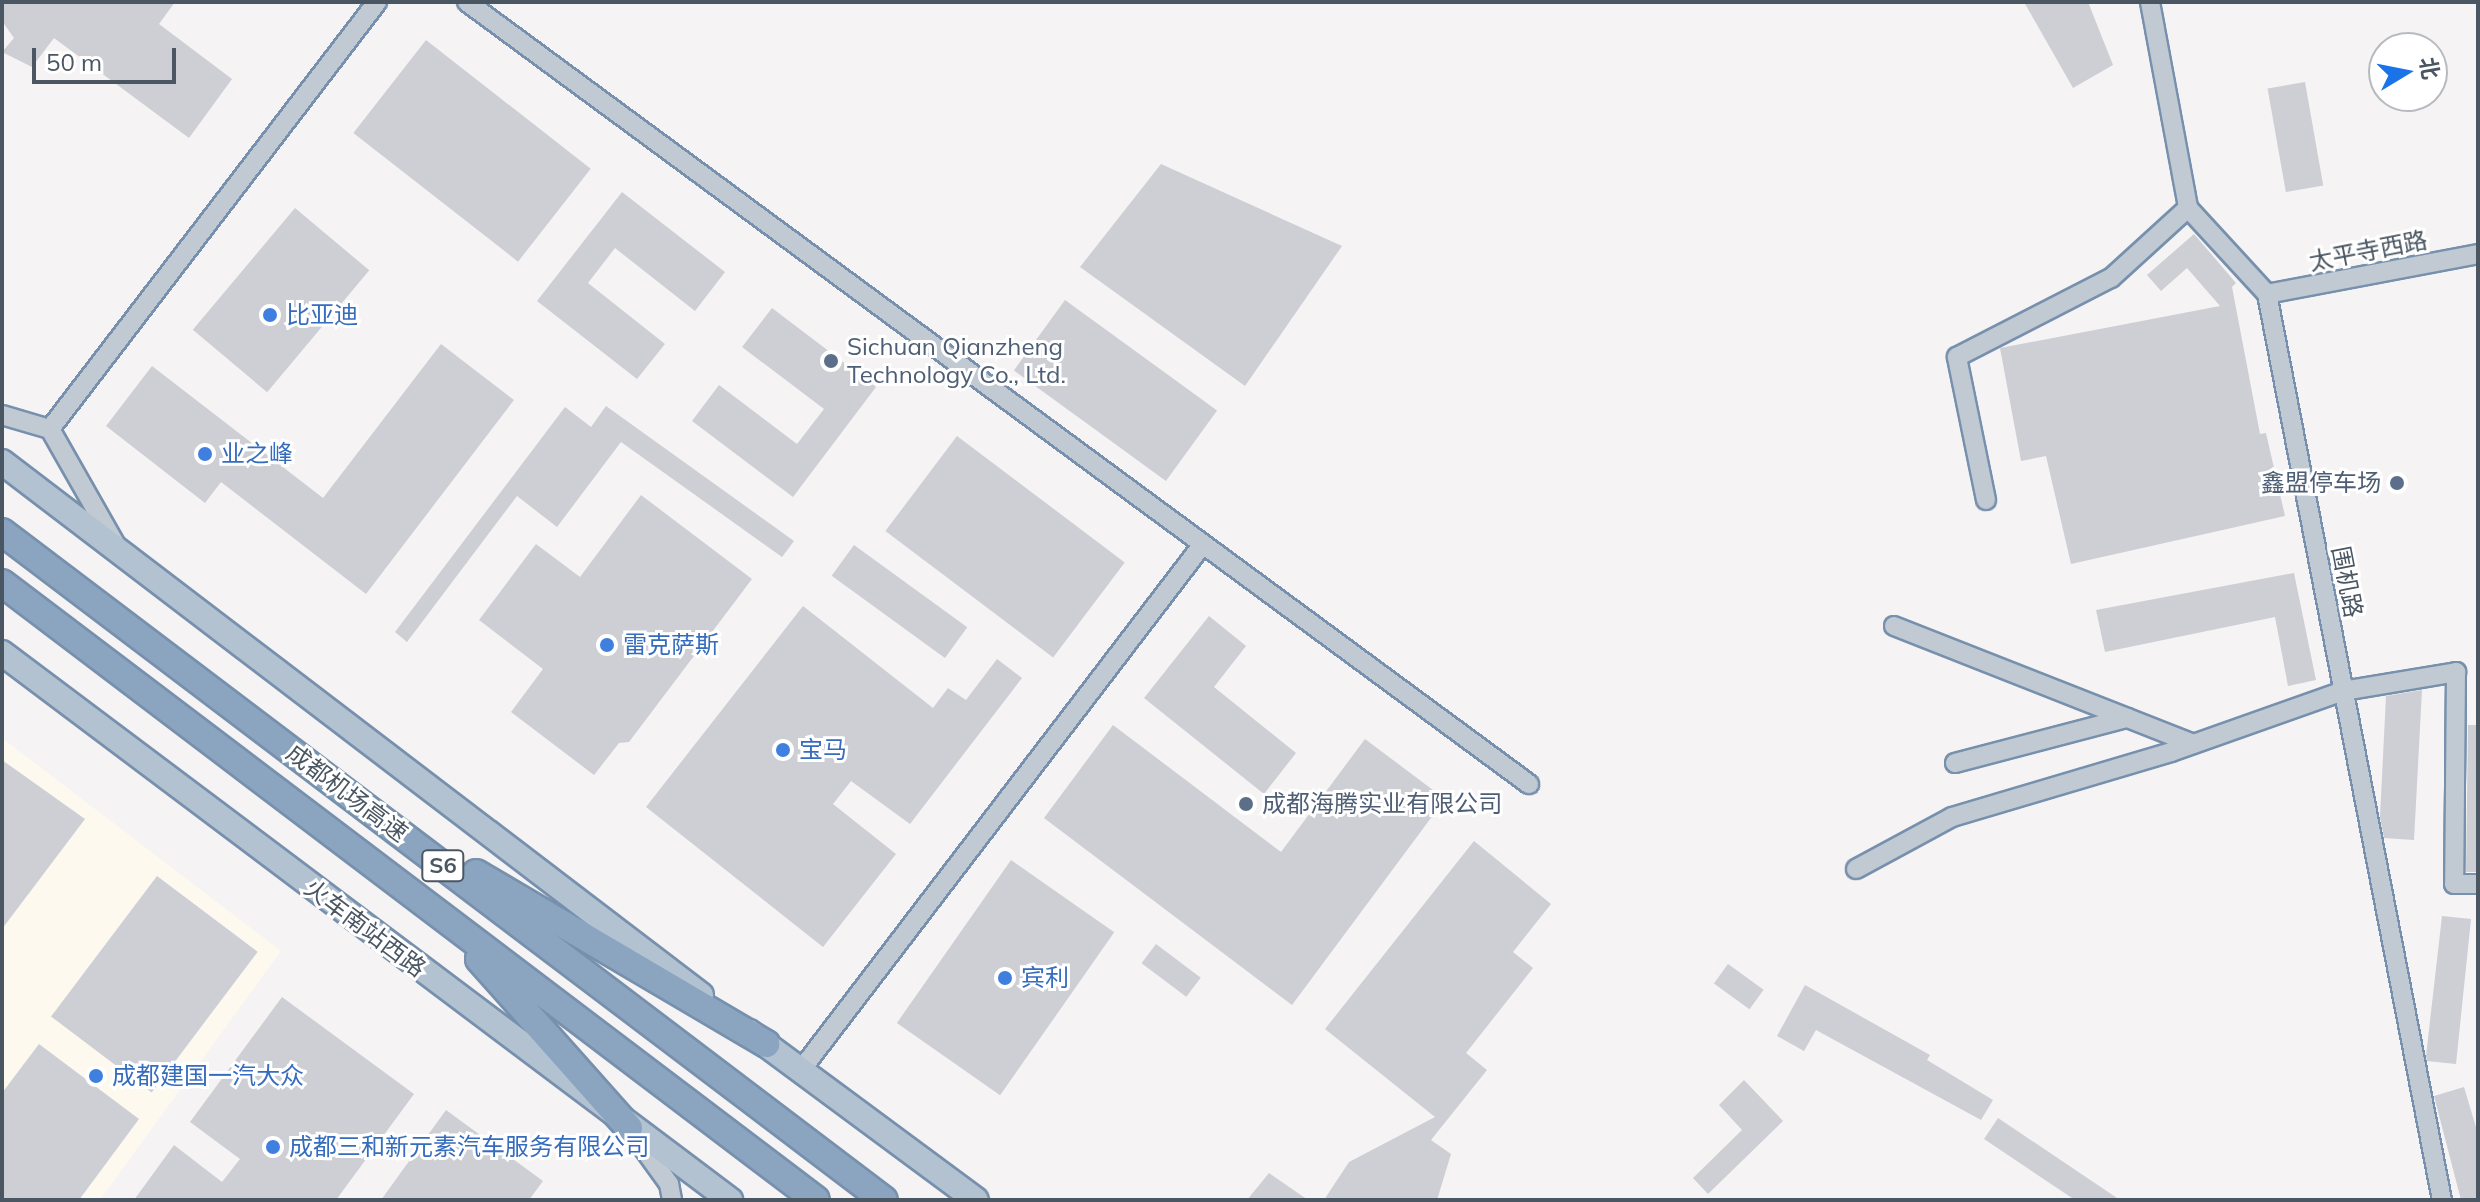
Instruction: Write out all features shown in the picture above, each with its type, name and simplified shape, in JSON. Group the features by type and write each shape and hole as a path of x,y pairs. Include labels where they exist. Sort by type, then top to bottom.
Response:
{"highway":[{"name":"成都机场高速","path":"2,532 884,1200"},
{"name":"成都机场高速","path":"2,583 816,1200"},
{"path":"368,809 766,1044"},
{"path":"442,917 629,1128"}],"main road":[{"path":"2,462 766,1044 976,1200"},
{"name":"火车南站西路","path":"2,653 629,1128 730,1200"}],"street":[{"path":"50,429 377,2"},
{"path":"467,2 1529,784"},
{"path":"2150,2 2188,208 2267,294"},
{"path":"1986,500 1957,357 2111,278 2188,208"},
{"name":"太平寺西路","path":"2267,294 2478,254"},
{"name":"围机路","path":"2267,294 2442,1200"},
{"path":"2,415 50,429 119,551"},
{"path":"801,1070 1203,544"},
{"path":"1894,626 2193,744"},
{"path":"1856,869 1952,817 2193,744 2343,691 2456,672 2454,884 2478,884"},
{"path":"1955,763 2127,718"},
{"path":"629,1128 669,1184 672,1200"}],"shaded area":[{"name":"成都建国一汽大众","path":"2,738 281,951 100,1200 2,1200"}],"building":[{"path":"2,2 175,2 159,24 232,79 189,138 54,38 32,67 2,52 14,38 2,21"},
{"path":"2024,2 2088,2 2113,65 2073,88"},
{"path":"426,40 591,169 518,262 353,133"},
{"path":"2305,82 2323,185 2286,192 2268,89"},
{"path":"1161,164 1342,246 1245,386 1080,267"},
{"path":"622,192 725,272 695,311 615,248 588,283 665,344 637,379 537,301"},
{"path":"295,208 369,270 267,392 193,330"},
{"path":"2194,234 2236,283 2232,287 2260,434 2266,433 2285,516 2071,564 2046,456 2021,461 2000,348 2220,306 2187,268 2161,291 2147,275"},
{"path":"1065,300 1217,411 1166,481 1014,370"},
{"path":"772,308 876,387 793,497 692,421 719,385 797,444 824,409 742,347"},
{"name":"业之峰","path":"441,344 514,400 366,594 221,482 205,503 106,426 152,366 323,498"},
{"path":"606,406 794,541 782,557 621,442 557,527 517,496 407,642 395,632 565,407 591,427"},
{"path":"957,436 1125,562 1053,657 885,531"},
{"name":"雷克萨斯","path":"641,495 752,579 629,742 619,743 594,775 511,712 543,669 479,620 536,544 580,577"},
{"path":"854,545 967,627 945,658 832,576"},
{"path":"2294,573 2316,680 2288,686 2275,617 2105,652 2096,610"},
{"name":"宝马","path":"803,606 933,708 948,688 966,700 997,659 1022,678 910,824 851,781 833,804 896,854 823,947 646,807"},
{"path":"1209,616 1246,646 1214,687 1296,753 1264,794 1144,698"},
{"path":"2422,690 2414,840 2384,838 2380,817 2386,696"},
{"path":"1113,725 1281,852 1365,739 1445,799 1292,1005 1044,818"},
{"path":"2468,725 2478,725 2478,872 2466,872"},
{"path":"2,760 85,819 2,929"},
{"path":"1474,841 1551,904 1513,952 1533,968 1466,1053 1487,1070 1431,1140 1451,1154 1437,1200 1324,1200 1349,1162 1435,1117 1325,1029"},
{"name":"宾利","path":"1011,860 1114,932 1000,1095 897,1023"},
{"path":"157,876 258,952 152,1092 51,1017"},
{"path":"2442,916 2471,919 2456,1064 2427,1061 2426,1056"},
{"path":"1156,944 1201,978 1186,997 1142,963"},
{"path":"1728,964 1764,990 1749,1009 1714,983"},
{"path":"1805,985 1930,1055 1927,1060 1993,1100 1981,1120 1816,1030 1804,1051 1777,1036"},
{"name":"成都三和新元素汽车服务有限公司","path":"282,997 414,1094 336,1200 134,1200 174,1145 222,1182 240,1159 190,1122"},
{"path":"39,1044 139,1119 79,1200 2,1200 2,1093"},
{"path":"1744,1080 1783,1121 1708,1194 1693,1178 1742,1130 1719,1105"},
{"path":"2464,1087 2478,1134 2478,1200 2461,1200 2434,1096"},
{"path":"446,1110 543,1181 529,1200 381,1200"},
{"path":"1998,1118 2120,1200 2075,1200 1984,1139"},
{"path":"1269,1173 1308,1200 1247,1200"}],"place":[{"name":"比亚迪","path":"270,315"},
{"name":"Sichuan Qianzheng Technology Co., Ltd.","path":"831,361"},
{"name":"业之峰","path":"205,454"},
{"name":"鑫盟停车场","path":"2397,483"},
{"name":"雷克萨斯","path":"607,645"},
{"name":"宝马","path":"783,750"},
{"name":"成都海腾实业有限公司","path":"1246,804"},
{"name":"宾利","path":"1005,978"},
{"name":"成都建国一汽大众","path":"96,1076"},
{"name":"成都三和新元素汽车服务有限公司","path":"273,1147"}]}
